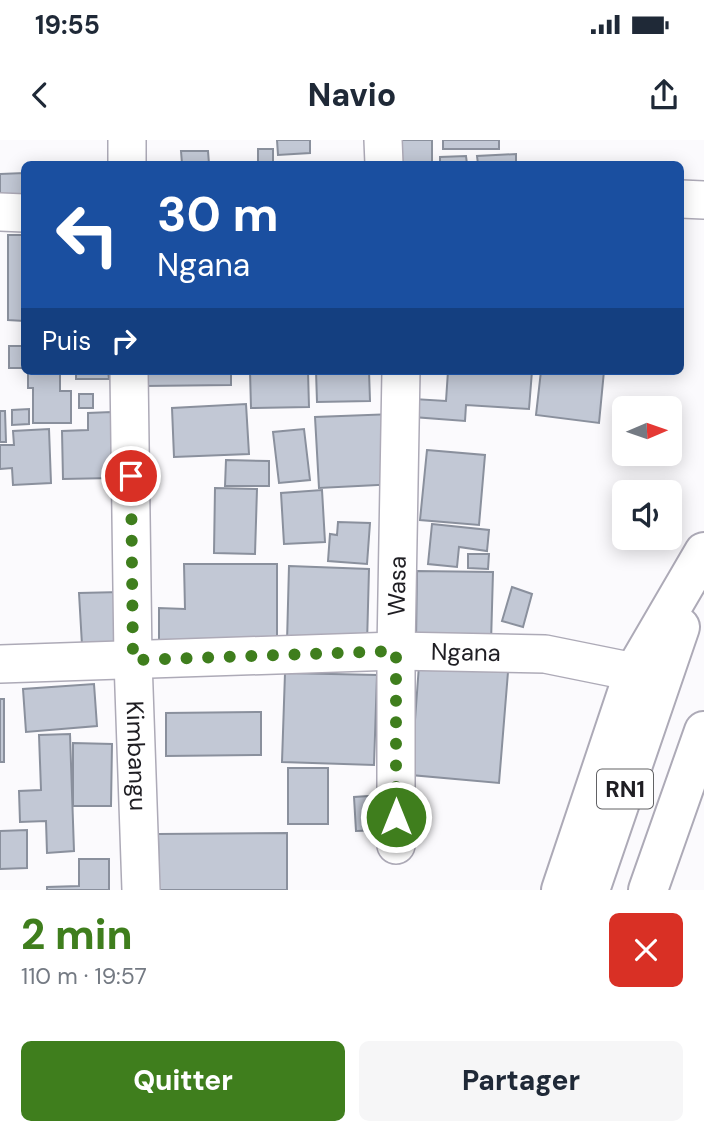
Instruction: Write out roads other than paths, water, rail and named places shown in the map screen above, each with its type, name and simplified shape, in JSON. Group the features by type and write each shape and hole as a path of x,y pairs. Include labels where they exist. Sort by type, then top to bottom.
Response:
{"highway":[{"path":"561,890 647,680 704,552"},
{"name":"RN1","path":"590,890 647,680 704,558"},
{"name":"RN1","path":"648,890 704,731"},
{"path":"668,890 704,789"}],"street":[{"path":"127,140 127,161"},
{"path":"383,140 384,161"},
{"path":"684,199 704,200"},
{"path":"0,212 21,213"},
{"name":"Kimbangu","path":"129,375 133,660 141,890"},
{"name":"Wasa","path":"396,845 401,375"},
{"name":"Ngana","path":"0,664 396,651 545,654 647,680"}]}
